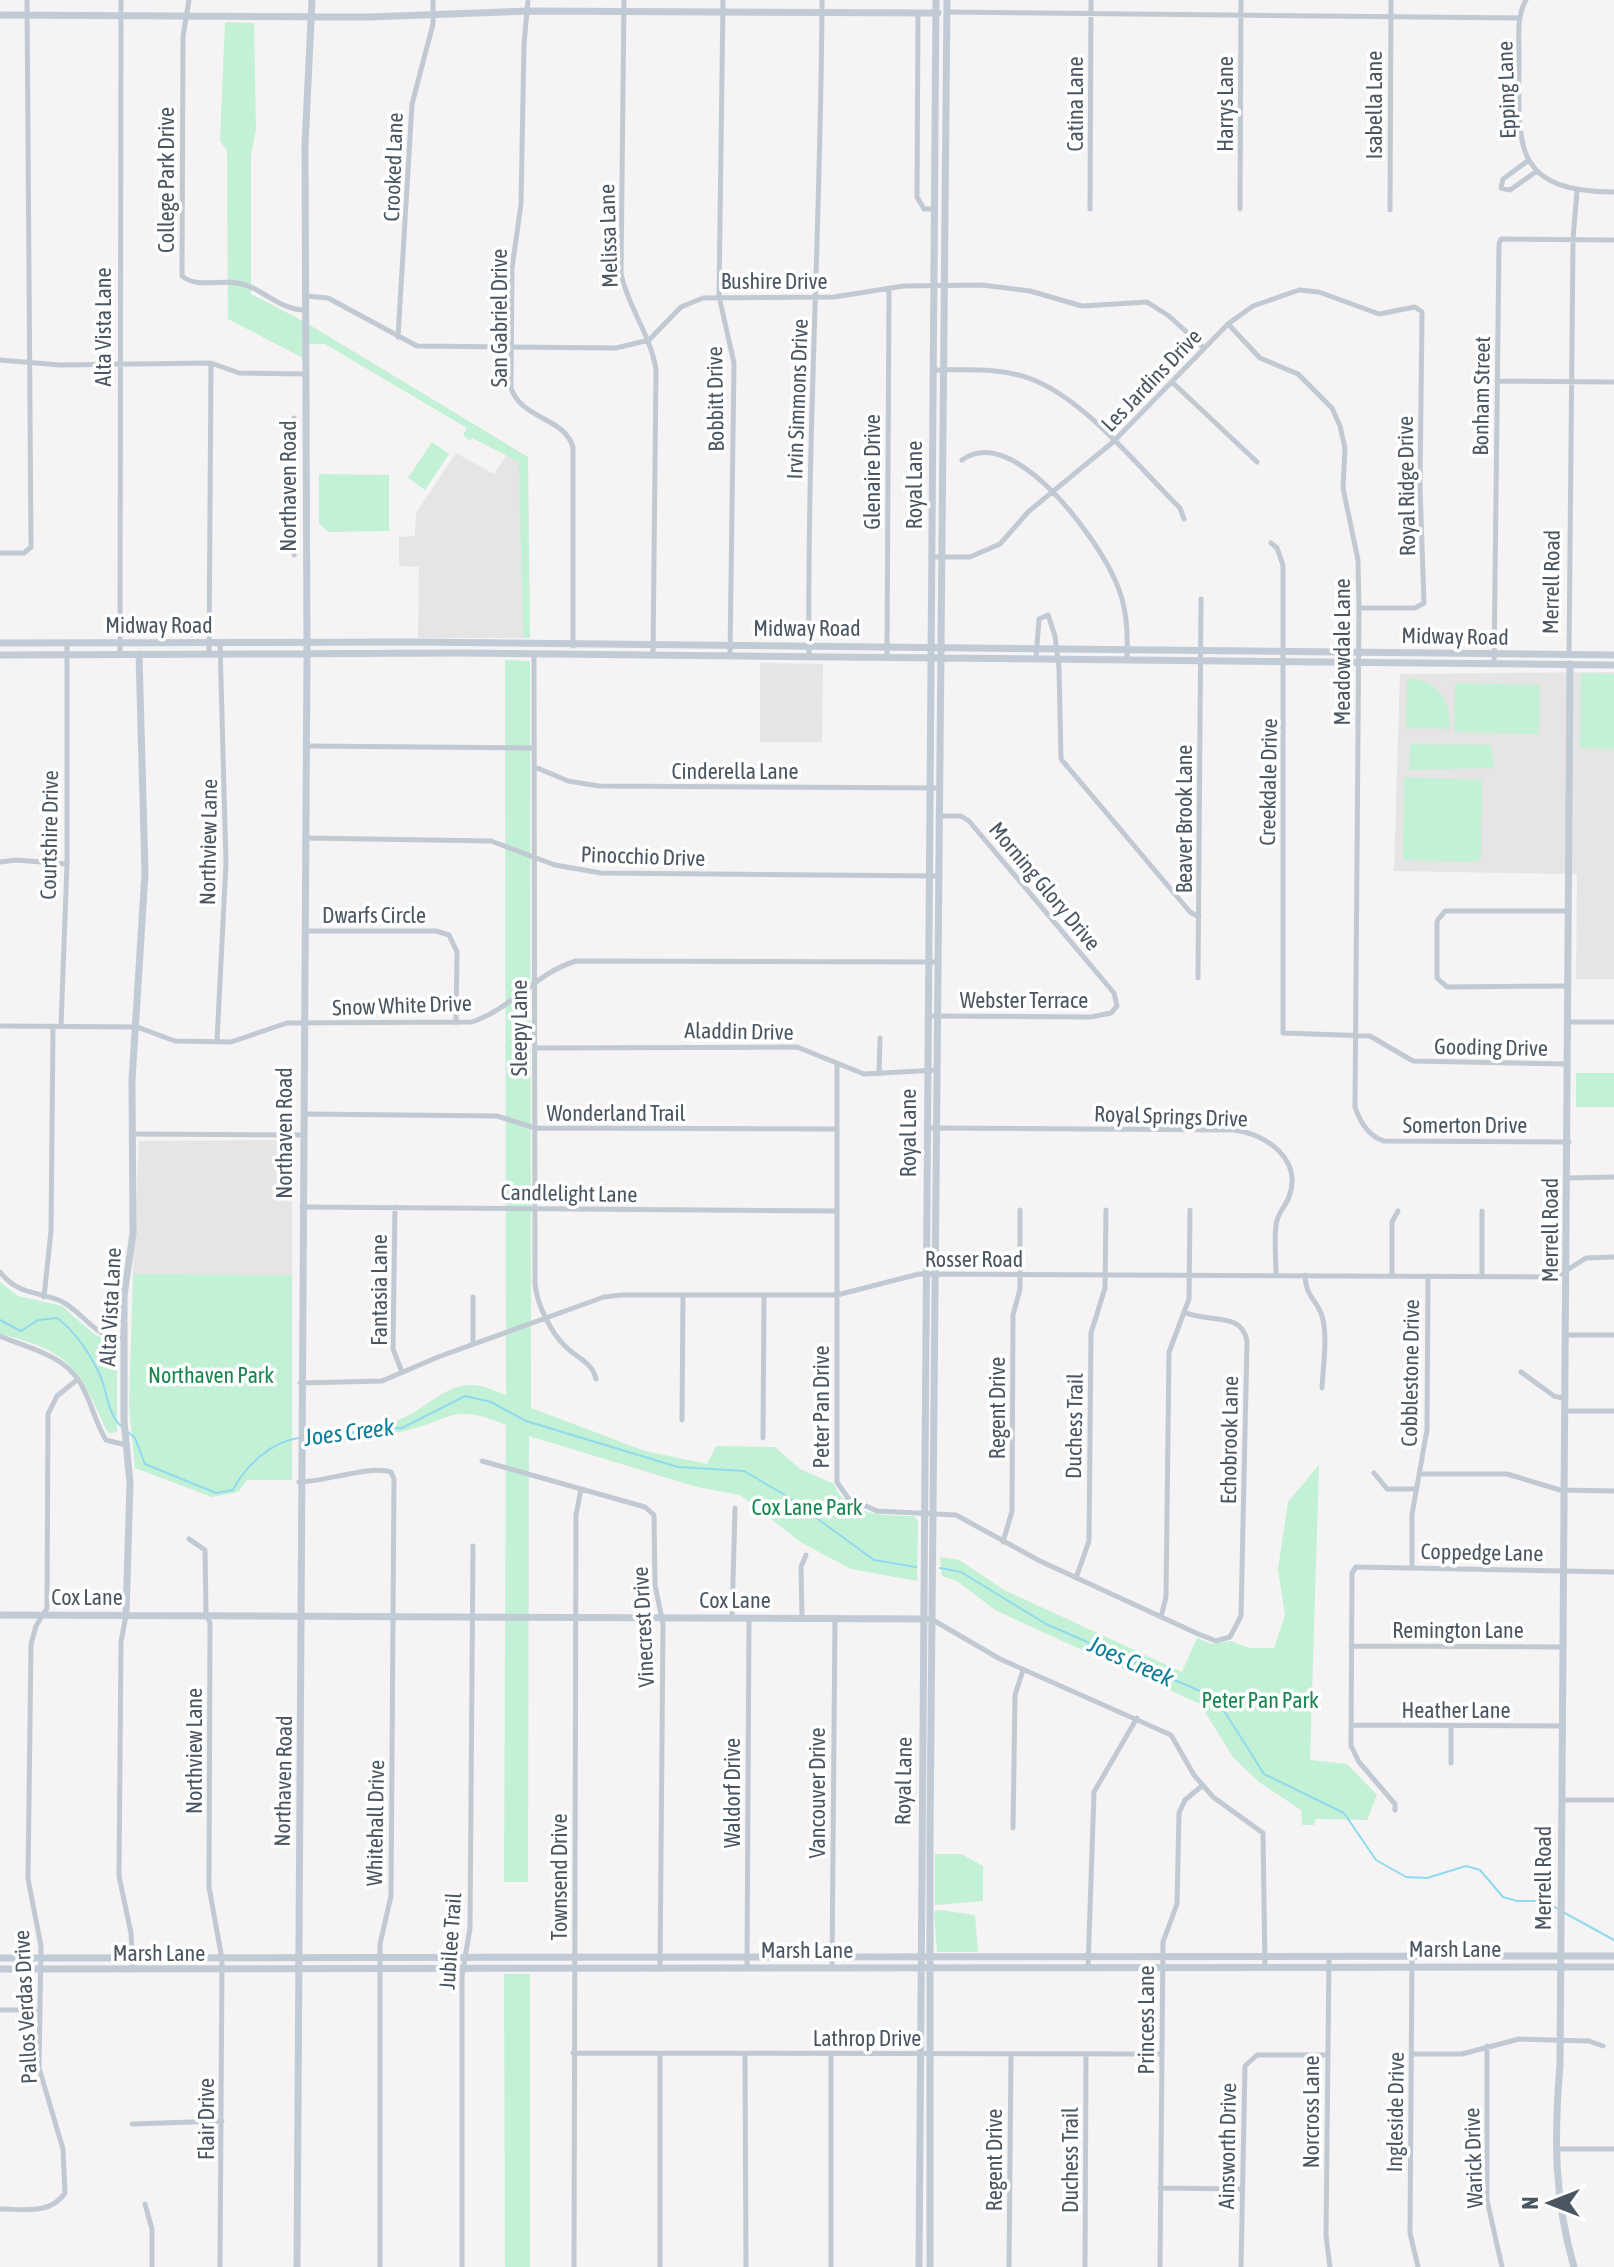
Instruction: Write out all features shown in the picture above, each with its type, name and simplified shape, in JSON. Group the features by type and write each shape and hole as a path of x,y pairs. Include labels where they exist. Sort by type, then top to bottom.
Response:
{"main road":[{"name":"Northaven Road","path":"297,2267 302,1671 299,1482 307,654 305,145 312,0"},
{"name":"Royal Lane","path":"929,2267 938,962 929,816 928,733 936,0"},
{"name":"Royal Lane","path":"919,2267 926,1070 928,962 939,816 947,0"},
{"path":"0,15 947,12"},
{"path":"935,209 944,209"},
{"name":"Midway Road","path":"0,643 573,644 730,656 1614,665"},
{"name":"Alta Vista Lane","path":"126,1615 130,1483 124,1421 124,1296 133,1233 132,1080 137,1027 145,810 139,643"},
{"name":"Midway Road","path":"0,655 573,655 730,646 887,646 1614,655"},
{"name":"Merrell Road","path":"1569,656 1568,1335 1557,2149 1558,2203 1574,2267"},
{"path":"928,733 939,732"},
{"name":"Cox Lane","path":"0,1615 933,1620"},
{"path":"922,1700 933,1701"},
{"path":"920,1833 930,1833"},
{"path":"1038,1956 1038,1968"},
{"name":"Marsh Lane","path":"0,1958 1614,1956"},
{"name":"Marsh Lane","path":"0,1969 462,1971 1614,1967"},
{"path":"919,2267 929,2267"}],"street":[{"path":"0,553 24,553 31,547 27,0"},
{"name":"Alta Vista Lane","path":"120,655 121,0"},
{"name":"College Park Drive","path":"189,0 183,36 182,276 192,282 243,284 282,307 306,310"},
{"name":"Crooked Lane","path":"398,337 412,104 433,15 433,0"},
{"name":"San Gabriel Drive","path":"528,0 524,44 521,204 512,268 511,388 518,402 564,432 573,447 573,655"},
{"name":"Melissa Lane","path":"624,0 621,274 631,308 649,340 656,370 653,651"},
{"name":"Bobbitt Drive","path":"723,0 719,296 734,363 730,656"},
{"name":"Irvin Simmons Drive","path":"809,656 811,342 816,297 822,0"},
{"name":"Catina Lane","path":"1090,209 1091,0"},
{"name":"Harrys Lane","path":"1240,209 1241,0"},
{"name":"Isabella Lane","path":"1390,210 1391,0"},
{"name":"Epping Lane","path":"1526,0 1520,18 1519,133 1529,160 1550,182 1577,191 1614,192"},
{"path":"918,12 917,197 924,209 935,209"},
{"path":"947,12 1520,18"},
{"path":"1529,160 1503,179 1501,188 1510,190 1537,171"},
{"name":"Merrell Road","path":"1569,656 1573,239 1577,191"},
{"name":"Bonham Street","path":"1494,666 1501,239 1614,240"},
{"name":"Bushire Drive","path":"649,340 681,307 703,298 851,296 889,288 944,286 1011,287 1082,306 1147,302 1169,316 1204,348"},
{"name":"Glenaire Drive","path":"887,657 889,288"},
{"name":"Les Jardins Drive","path":"932,557 970,557 989,551 1113,442 1228,324 1253,306 1299,290 1319,292 1379,314 1415,307"},
{"path":"306,296 337,302 417,346 630,347 649,340"},
{"name":"Royal Ridge Drive","path":"1359,608 1415,608 1424,603 1420,487 1422,312 1415,307"},
{"name":"Meadowdale Lane","path":"1228,324 1260,358 1298,374 1332,408 1345,448 1343,488 1358,560 1359,608 1357,1036"},
{"path":"0,360 121,365 211,363 239,373 305,374"},
{"path":"209,655 211,363"},
{"path":"933,370 994,371 1029,378 1077,406 1180,508 1184,519"},
{"path":"1497,381 1614,382"},
{"path":"1172,382 1257,462"},
{"path":"294,418 294,555"},
{"path":"294,438 306,438"},
{"path":"962,460 976,454 1008,458 1030,469 1052,493 1099,551 1115,578 1126,616 1127,659"},
{"path":"294,527 306,528"},
{"name":"Creekdale Drive","path":"1271,543 1277,548 1283,565 1285,651 1282,1026"},
{"name":"Beaver Brook Lane","path":"1198,978 1201,599"},
{"path":"1036,658 1039,619 1044,614 1051,617 1057,648 1058,747 1067,771 1190,912 1199,917"},
{"name":"Courtshire Drive","path":"61,1026 67,864 67,643"},
{"name":"Northview Lane","path":"217,1041 226,863 220,643"},
{"name":"Sleepy Lane","path":"534,654 536,1294 559,1339 591,1367 596,1379"},
{"path":"305,746 534,748"},
{"name":"Cinderella Lane","path":"535,767 568,781 599,786 939,788"},
{"name":"Morning Glory Drive","path":"929,816 961,816 969,821 1114,993 1117,1006"},
{"name":"Pinocchio Drive","path":"305,838 491,841 568,869 601,873 933,876"},
{"path":"0,862 16,860 67,864"},
{"path":"1569,986 1447,987 1437,978 1437,921 1440,913 1570,911"},
{"name":"Dwarfs Circle","path":"304,931 436,931 449,935 457,952 456,1023"},
{"name":"Snow White Drive","path":"0,1026 137,1027 175,1041 239,1041 276,1025 456,1023 487,1017 562,965 590,960 938,962"},
{"name":"Webster Terrace","path":"927,1016 1091,1017 1111,1013 1117,1006"},
{"name":"Gooding Drive","path":"1569,1022 1614,1022"},
{"path":"44,1297 51,1231 53,1026"},
{"name":"Gooding Drive","path":"1282,1026 1283,1033 1357,1036 1378,1040 1413,1061 1569,1064"},
{"name":"Somerton Drive","path":"1357,1036 1355,1107 1359,1120 1378,1139 1569,1142"},
{"path":"879,1074 880,1038"},
{"name":"Aladdin Drive","path":"535,1048 797,1047 864,1074 937,1070"},
{"name":"Peter Pan Drive","path":"837,1063 839,1487 848,1498 877,1511 956,1515 1076,1578 1216,1641 1235,1633 1241,1616"},
{"name":"Wonderland Trail","path":"302,1114 497,1116 535,1128 837,1129"},
{"name":"Royal Springs Drive","path":"926,1128 1234,1130 1257,1134 1274,1145 1290,1169 1290,1192 1276,1226 1276,1275"},
{"path":"132,1134 302,1135"},
{"path":"1569,1178 1614,1177"},
{"name":"Candlelight Lane","path":"301,1207 837,1211"},
{"name":"Fantasia Lane","path":"395,1207 393,1349 402,1372"},
{"name":"Regent Drive","path":"1003,1542 1012,1511 1013,1315 1021,1274 1020,1210"},
{"name":"Duchess Trail","path":"1076,1578 1089,1541 1091,1333 1104,1296 1106,1210"},
{"path":"1161,1617 1166,1597 1169,1352 1189,1299 1190,1210"},
{"path":"1392,1275 1392,1222 1398,1211"},
{"path":"1482,1211 1482,1277"},
{"name":"Rosser Road","path":"300,1383 374,1383 473,1343 604,1297 837,1295 925,1274 1556,1277 1586,1258 1614,1257"},
{"path":"0,1272 22,1292 70,1307 100,1334 124,1338"},
{"path":"1305,1275 1308,1296 1321,1311 1324,1324 1322,1388"},
{"name":"Cobblestone Drive","path":"1412,1567 1416,1489 1427,1430 1428,1276"},
{"path":"682,1420 683,1295"},
{"path":"763,1438 764,1295"},
{"path":"473,1297 473,1343"},
{"name":"Echobrook Lane","path":"1184,1312 1200,1319 1234,1321 1246,1334 1241,1616"},
{"path":"1568,1335 1614,1335"},
{"path":"0,1336 42,1351 63,1364 78,1379 106,1440 126,1442"},
{"path":"1521,1372 1554,1396 1567,1399"},
{"name":"Pallos Verdas Drive","path":"0,2209 44,2209 54,2206 65,2193 63,2149 41,2080 41,1958 39,1928 28,1879 31,1644 47,1608 47,1420 54,1400 78,1379"},
{"path":"1567,1411 1614,1411"},
{"name":"Vinecrest Drive","path":"482,1461 645,1507 654,1515 655,1585 662,1617 660,1969"},
{"name":"Whitehall Drive","path":"299,1482 328,1481 382,1469 393,1475 391,1886 380,1959 380,2267"},
{"path":"1374,1473 1387,1489 1416,1489"},
{"path":"1420,1474 1507,1474 1566,1491 1614,1491"},
{"name":"Townsend Drive","path":"574,2267 576,1515 581,1489"},
{"path":"732,1618 735,1508"},
{"name":"Northview Lane","path":"189,1539 205,1550 207,1616 210,1623 209,1887 222,1971"},
{"name":"Jubilee Trail","path":"462,2267 462,1971 470,1928 473,1546"},
{"path":"802,1618 801,1567 806,1555"},
{"name":"Coppedge Lane","path":"1351,1646 1352,1573 1356,1567 1614,1572"},
{"name":"Alta Vista Lane","path":"126,1615 121,1642 119,1876 133,1971"},
{"name":"Waldorf Drive","path":"747,1968 749,1618"},
{"name":"Vancouver Drive","path":"832,1968 835,1618"},
{"name":"Cox Lane","path":"933,1620 1023,1670 1137,1718 1174,1738 1203,1785 1263,1833 1265,1967"},
{"path":"1351,1646 1354,1755 1382,1784 1395,1804 1395,1810"},
{"name":"Remington Lane","path":"1351,1646 1565,1647"},
{"path":"1013,1828 1015,1695 1023,1670"},
{"path":"1088,1968 1094,1792 1137,1718"},
{"name":"Heather Lane","path":"1351,1725 1562,1726"},
{"path":"1451,1726 1451,1763"},
{"name":"Princess Lane","path":"1160,2267 1164,1935 1177,1904 1179,1813 1185,1800 1203,1785"},
{"path":"1561,1800 1614,1800"},
{"name":"Norcross Lane","path":"1329,1956 1326,2236 1330,2267"},
{"name":"Ingleside Drive","path":"1412,1956 1410,2233 1418,2267"},
{"name":"Flair Drive","path":"220,2267 222,1971"},
{"path":"0,2010 40,2010"},
{"path":"1412,2054 1462,2054 1519,2039 1589,2041 1603,2046"},
{"name":"Warick Drive","path":"1487,2046 1487,2200 1502,2267"},
{"name":"Lathrop Drive","path":"573,2053 1162,2054"},
{"path":"660,2054 660,2267"},
{"path":"745,2054 746,2267"},
{"path":"831,2054 831,2267"},
{"name":"Regent Drive","path":"1009,2267 1011,2054"},
{"name":"Duchess Trail","path":"1085,2267 1086,2054"},
{"name":"Ainsworth Drive","path":"1241,2267 1244,2070 1247,2061 1257,2055 1328,2055"},
{"path":"132,2124 222,2121"},
{"path":"1557,2149 1614,2149"},
{"path":"1160,2188 1242,2189"},
{"path":"145,2204 152,2229 152,2267"}],"shaded area":[{"path":"456,453 494,474 508,453 521,465 523,638 418,638 419,567 399,566 399,537 415,536 416,513"},
{"path":"760,663 823,664 822,742 760,742"},
{"path":"1614,672 1614,979 1576,979 1577,874 1394,871 1400,674"},
{"path":"292,1140 292,1275 133,1274 139,1141"}],"green space":[{"path":"225,22 254,23 256,130 251,154 251,294 303,321 303,358 228,319 227,150 220,141"},
{"path":"308,324 528,457 530,638 523,638 519,462 472,438 470,441 463,435 467,428 325,344 309,344"},
{"path":"432,442 449,454 425,490 408,478"},
{"path":"319,474 389,475 389,531 328,532 319,523"},
{"name":"Cox Lane Park","path":"505,660 530,661 531,1408 645,1451 707,1464 716,1446 775,1447 800,1469 834,1484 839,1495 856,1508 891,1516 914,1516 918,1521 917,1581 851,1569 802,1543 740,1495 697,1487 529,1436 528,1882 504,1882 506,1425 488,1418 462,1414 380,1436 305,1446 305,1431 344,1433 372,1429 398,1421 446,1392 462,1386 480,1386 506,1395"},
{"path":"1581,673 1614,674 1614,749 1580,748"},
{"path":"1407,678 1435,687 1445,700 1450,729 1406,728"},
{"path":"1455,683 1540,685 1539,734 1454,732"},
{"path":"1410,744 1491,745 1494,768 1409,770"},
{"path":"1404,777 1482,780 1481,857 1477,862 1403,860"},
{"path":"1576,1073 1614,1073 1614,1107 1576,1107"},
{"name":"Northaven Park","path":"133,1274 292,1275 292,1480 247,1480 238,1492 212,1497 135,1468 129,1407"},
{"path":"0,1282 18,1296 62,1306 95,1335 117,1344 117,1432 108,1433 89,1393 70,1366 43,1348 0,1334"},
{"name":"Peter Pan Park","path":"1319,1465 1310,1760 1347,1764 1377,1795 1367,1820 1316,1819 1314,1825 1302,1825 1301,1810 1259,1782 1233,1757 1200,1704 995,1610 957,1581 942,1576 940,1557 959,1560 1004,1590 1182,1672 1197,1638 1211,1644 1231,1641 1249,1648 1274,1648 1285,1615 1278,1569 1288,1502"},
{"path":"935,1854 961,1854 983,1866 983,1901 935,1905"},
{"path":"934,1911 975,1915 978,1952 937,1952"},
{"path":"504,1974 530,1974 530,2267 505,2267"}],"waterway":[{"name":"Joes Creek","path":"0,1320 21,1331 38,1320 57,1318 64,1324 92,1359 111,1410 123,1428"},
{"name":"Joes Creek","path":"304,1437 325,1438 376,1428 402,1428 465,1396 491,1402 526,1421 678,1467 744,1471 785,1495 874,1560 916,1567"},
{"name":"Joes Creek","path":"128,1432 135,1438 145,1464 216,1493 233,1490 244,1472 260,1456 278,1444 298,1438"},
{"name":"Joes Creek","path":"940,1568 961,1572 1046,1624 1216,1698 1264,1774 1344,1813 1376,1860 1406,1877 1427,1878 1466,1866 1480,1870 1503,1897 1517,1901 1545,1901 1558,1909"},
{"name":"Joes Creek","path":"1563,1912 1614,1940"}]}
